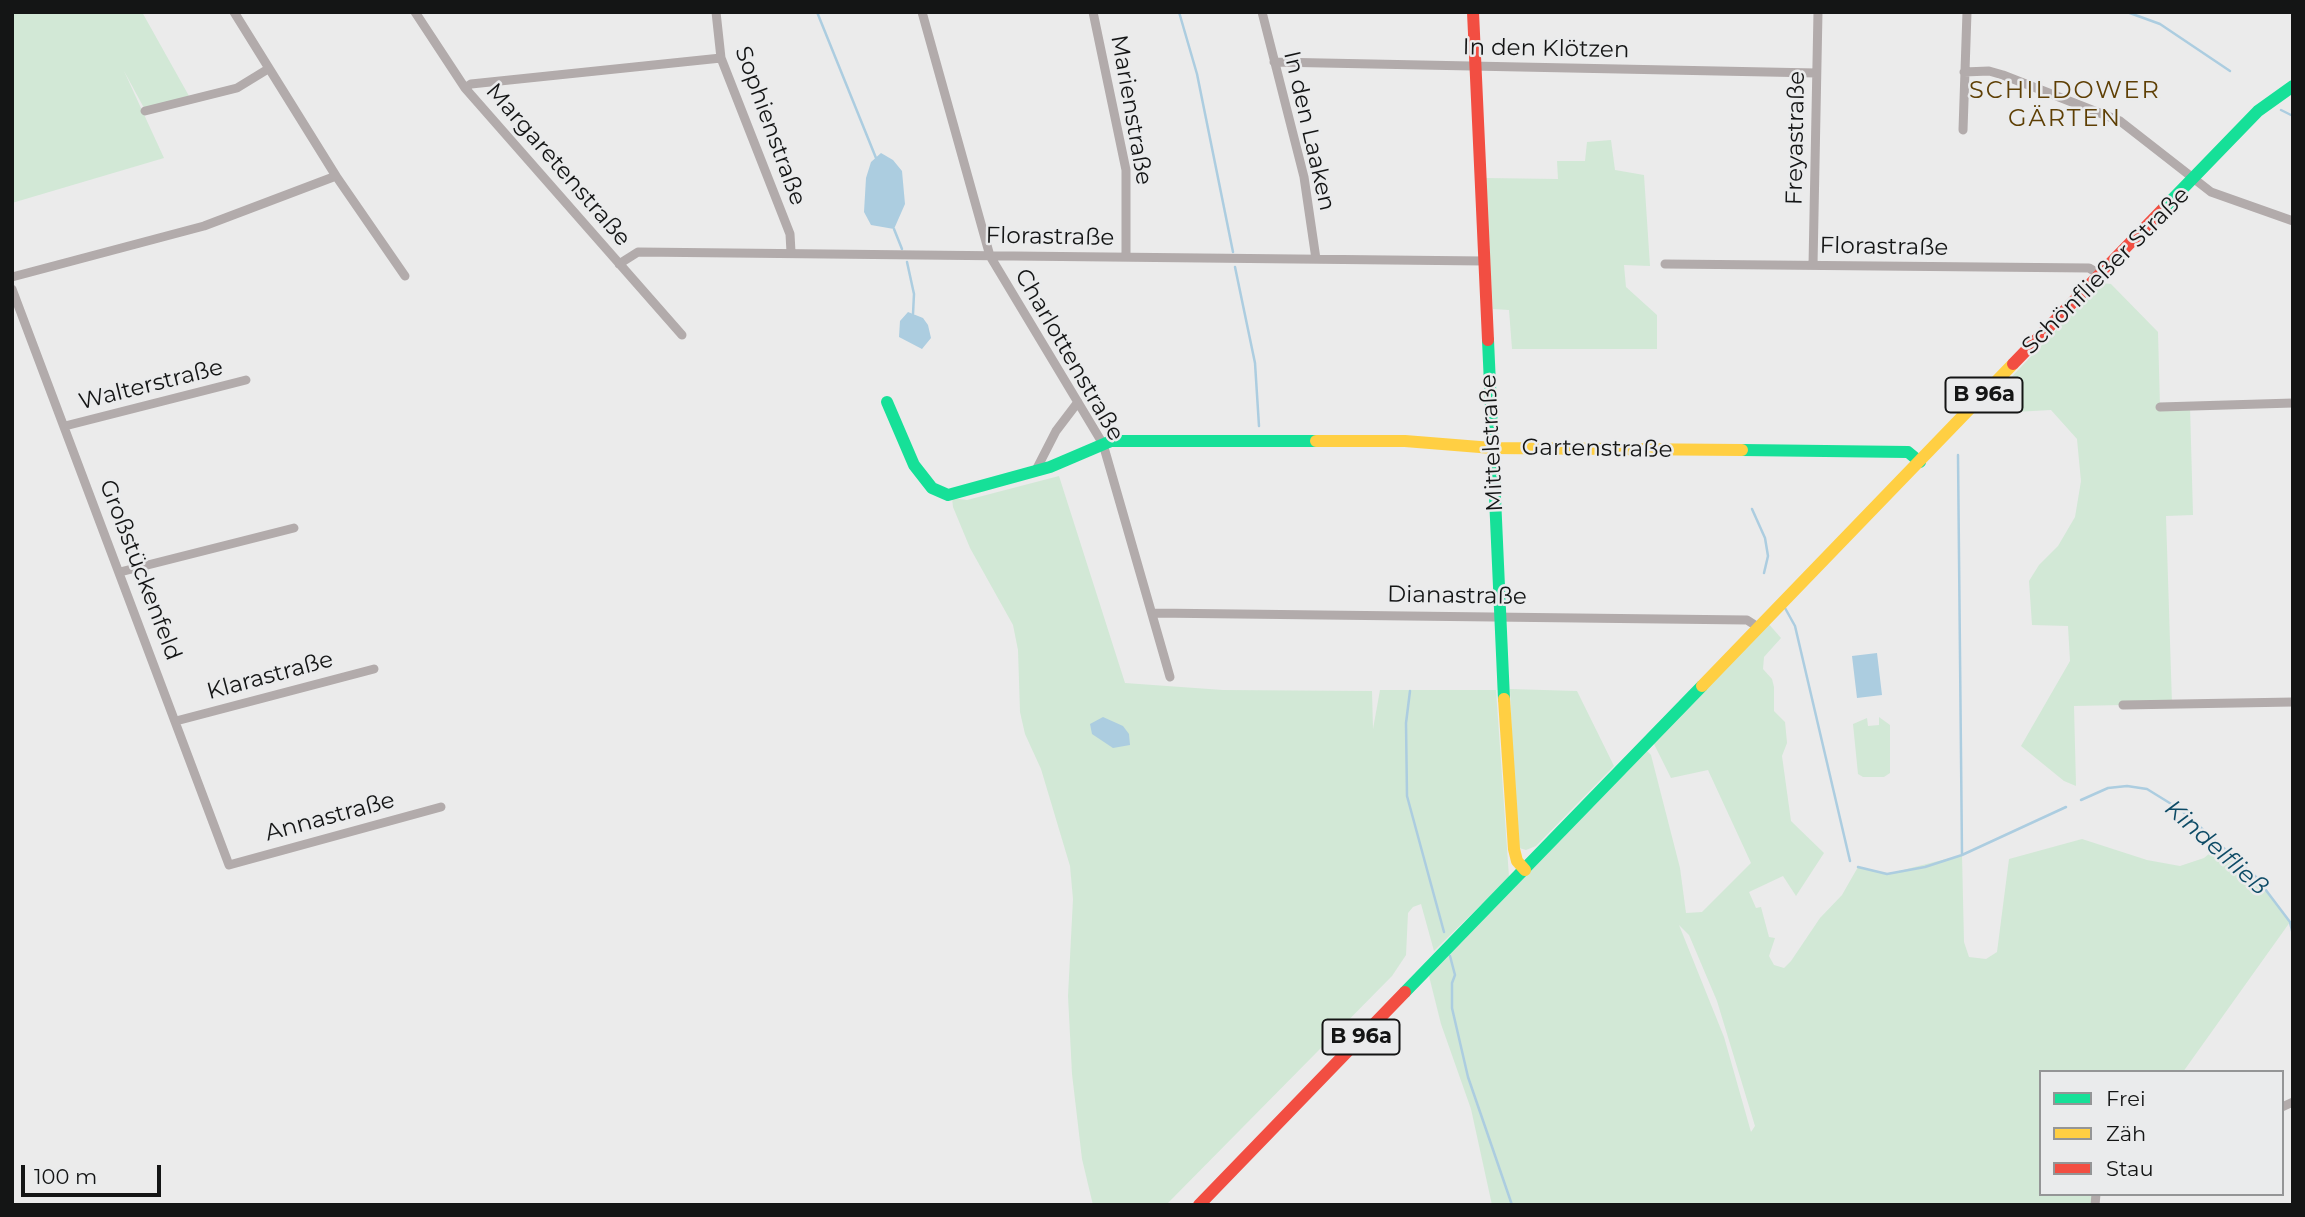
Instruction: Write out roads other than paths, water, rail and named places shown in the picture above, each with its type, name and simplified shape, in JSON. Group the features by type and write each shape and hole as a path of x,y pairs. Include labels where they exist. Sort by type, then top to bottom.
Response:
{"street":[{"path":"234,12 335,176 405,276"},
{"name":"Margaretenstraße","path":"415,12 465,88 682,335"},
{"name":"Sophienstraße","path":"716,12 721,58 790,234 790,252"},
{"name":"Charlottenstraße","path":"922,12 990,256 1103,444 1170,677"},
{"name":"Marienstraße","path":"1094,12 1126,170 1126,257"},
{"name":"In den Laaken","path":"1262,12 1304,177 1316,259"},
{"name":"Mittelstraße","path":"1473,12 1492,448 1514,849 1517,861 1525,870"},
{"name":"Freyastraße","path":"1813,265 1818,12"},
{"path":"1963,130 1967,12"},
{"path":"465,88 471,84 721,58"},
{"name":"In den Klötzen","path":"1275,62 1816,73"},
{"path":"145,111 237,88 268,69"},
{"path":"1964,72 1989,71 2003,75 2120,121 2211,192 2293,221"},
{"name":"Schönfließer Straße","path":"1758,627 2194,181 2258,111 2293,86"},
{"path":"12,277 204,226 335,176"},
{"name":"Florastraße","path":"619,264 638,252 1484,261"},
{"name":"Florastraße","path":"1665,264 2089,268 2101,275"},
{"name":"Großstückenfeld","path":"12,289 229,865"},
{"name":"Walterstraße","path":"65,426 246,380"},
{"name":"Gartenstraße","path":"887,402 901,442 914,465 924,480 941,493 968,492 1035,472 1111,440 1392,441 1492,448 1908,452 1920,462"},
{"path":"1035,472 1056,432 1078,402"},
{"path":"2160,407 2293,403"},
{"path":"120,572 294,528"},
{"name":"Dianastraße","path":"1153,614 1747,620 1758,627"},
{"name":"B 96a","path":"1199,1205 1758,627"},
{"name":"Klarastraße","path":"176,721 374,669"},
{"path":"2123,705 2293,702"},
{"name":"Annastraße","path":"229,865 441,807"}],"water":[{"path":"881,153 893,160 902,171 905,204 894,229 871,225 864,212 866,178 871,162"},
{"path":"908,312 923,318 928,325 931,338 922,349 899,337 900,321"},
{"path":"1877,653 1882,695 1857,698 1852,656"},
{"path":"1103,717 1123,726 1129,734 1130,745 1113,748 1092,734 1090,724"}],"waterway":[{"path":"817,12 876,158"},
{"path":"1179,12 1197,74 1233,252"},
{"path":"2127,12 2160,24 2230,71"},
{"path":"2281,110 2293,116"},
{"path":"894,229 902,249"},
{"path":"907,262 914,294 913,314"},
{"path":"1235,267 1255,363 1259,426"},
{"path":"1958,455 1962,855"},
{"name":"Kindelfließ","path":"1752,509 1765,538 1768,556 1764,573"},
{"name":"Kindelfließ","path":"1785,608 1795,626 1850,861"},
{"path":"1410,691 1406,723 1407,796 1444,932"},
{"name":"Kindelfließ","path":"2081,800 2108,788 2127,786 2147,789 2181,810 2256,877 2290,922 2293,935"},
{"name":"Kindelfließ","path":"1858,867 1887,874 1925,867 1962,855 2066,807"},
{"path":"1450,956 1455,975 1452,983 1452,1008 1468,1077 1512,1205"}],"district":[{"name":"SCHILDOWER GÄRTEN","path":"2065,105"}]}
